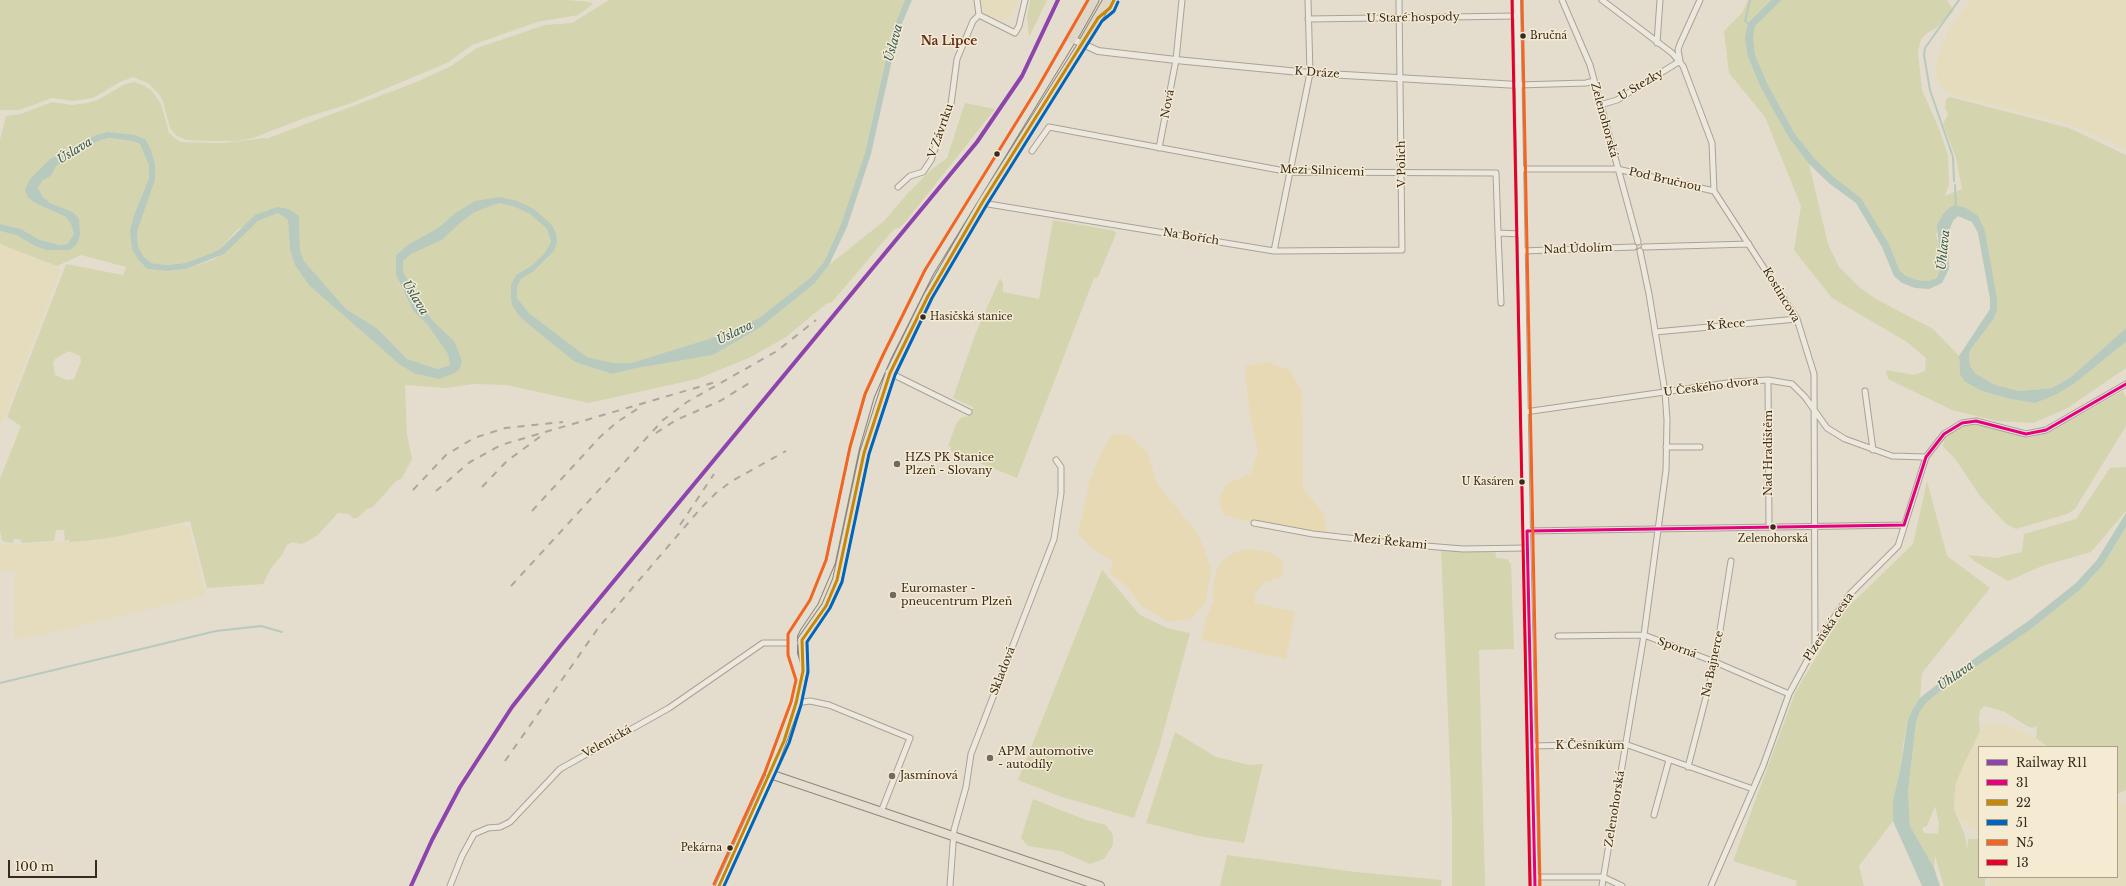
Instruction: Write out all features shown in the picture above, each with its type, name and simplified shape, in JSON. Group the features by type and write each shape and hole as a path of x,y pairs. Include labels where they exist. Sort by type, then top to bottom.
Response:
{"highway":[{"path":"1072,39 1094,0"},
{"path":"1082,45 1108,0"}],"main road":[{"path":"801,680 792,643 795,631 814,602 831,562 855,448 870,396 916,298 944,248 1041,92 1072,39"},
{"path":"1082,45 982,203 928,296 890,373 864,453 837,580 826,606 805,634 801,644 804,664 796,703 770,774 1100,886"}],"street":[{"path":"977,0 979,15 1015,32 1019,26 1025,0"},
{"name":"Nová","path":"1159,148 1176,60 1182,0"},
{"path":"1274,251 1310,73 1308,0"},
{"name":"V Polích","path":"1399,0 1403,173 1402,250"},
{"path":"1517,0 1526,531 1535,886"},
{"name":"Zelenohorská","path":"1562,0 1590,65 1636,244"},
{"path":"1602,0 1680,61"},
{"path":"1657,43 1660,0"},
{"path":"1700,0 1678,50 1680,61 1687,74 1712,143 1714,191"},
{"name":"V Závrtku","path":"898,187 910,176 923,172 931,160 951,104 957,59 973,21 979,15"},
{"name":"U Staré hospody","path":"1308,19 1517,16"},
{"name":"K Dráze","path":"1072,39 1082,45 1098,51 1176,60 1310,73 1518,85"},
{"name":"U Stezky","path":"1600,105 1617,100 1680,61"},
{"path":"1518,85 1586,83 1594,81"},
{"name":"Mezi Silnicemi","path":"1032,151 1049,127 1290,172 1496,173 1498,234"},
{"name":"Pod Bručnou","path":"1520,169 1617,169 1714,191"},
{"name":"Kostincova","path":"1714,191 1797,319 1814,374 1815,646"},
{"name":"Na Bořích","path":"982,203 1274,251 1402,250"},
{"path":"1501,303 1498,234 1521,234"},
{"path":"1644,247 1640,252 1636,250 1636,244 1642,243 1644,247 1749,244"},
{"name":"Nad Údolím","path":"1522,251 1636,244"},
{"name":"Zelenohorská","path":"1602,886 1644,636 1666,470 1665,392 1640,252"},
{"name":"K Řece","path":"1655,332 1797,319"},
{"path":"882,369 969,412"},
{"name":"U Českého dvora","path":"1525,412 1734,382 1768,380 1792,384 1805,397 1827,428 1845,439 1892,456 1926,457"},
{"name":"Nad Hradištěm","path":"1768,380 1769,526"},
{"name":"Plzeňská cesta","path":"1711,886 1753,789 1789,694 1815,646 1850,594 1898,546 1926,457 1944,434 1962,423 1976,421 2026,434 2046,430 2126,384"},
{"path":"1865,391 1873,450"},
{"path":"1666,447 1700,448"},
{"name":"Skladová","path":"950,886 954,830 966,787 971,754 1054,539 1062,493 1061,467 1056,460"},
{"name":"Mezi Řekami","path":"1254,523 1313,534 1401,544 1463,549 1527,548"},
{"path":"1526,531 1904,525"},
{"name":"Na Bajnerce","path":"1688,767 1715,662 1731,561"},
{"name":"Sporná","path":"1558,636 1644,636 1715,662 1789,694"},
{"name":"Velenická","path":"450,886 467,845 474,834 488,828 500,827 510,822 560,769 670,708 763,642 801,644"},
{"path":"796,703 810,701 829,705 910,738 881,812"},
{"name":"K Češníkům","path":"1531,746 1625,744 1753,789"},
{"path":"1654,815 1669,760"},
{"path":"719,886 770,774"},
{"path":"1535,878 1603,877 1622,886"}],"shaded area":[{"path":"980,0 1019,0 1010,17 1001,20 991,18 982,9"},
{"path":"1970,0 2126,0 2126,149 2066,123 1956,96 1944,90 1938,81 1936,69 1938,55 1949,30"},
{"path":"0,246 11,247 57,266 60,271 0,429"},
{"path":"180,524 189,527 205,592 203,596 41,635 16,639 14,637 15,571 0,570 0,545 84,541 115,537"},
{"path":"1998,723 2018,729 2036,738 2047,746 1978,746 1978,830 1959,819 1954,809 1954,801 1956,783 1971,749 1984,726"},
{"path":"2118,802 2126,806 2126,886 1990,886 1990,878 2118,878"}],"green space":[{"path":"0,0 566,0 590,2 593,4 578,15 537,22 472,45 447,63 349,104 307,117 253,138 238,141 204,141 186,140 177,136 170,128 163,101 159,94 148,83 133,77 120,82 93,98 73,101 52,98 19,110 0,110"},
{"path":"609,0 905,0 892,32 865,153 841,224 824,262 810,278 759,318 712,338 631,363 614,363 587,357 529,313 517,298 517,287 521,279 534,271 554,251 552,225 499,197 454,214 438,228 409,244 396,255 396,275 400,285 413,311 427,324 448,353 450,365 438,369 407,359 378,329 346,309 304,261 300,251 299,216 277,207 237,230 220,249 212,253 185,263 166,265 151,263 144,257 138,247 137,232 155,180 145,140 108,132 30,179 35,203 66,217 72,225 74,234 67,244 60,245 40,240 21,229 0,224 0,140 6,116 21,114 52,102 72,105 87,103 98,100 125,84 134,82 151,90 161,104 169,133 180,142 224,143 266,139 419,81 451,66 477,48 545,25 571,23"},
{"path":"1030,0 1047,0 1029,37 1027,17"},
{"path":"1748,0 1771,0 1748,23 1748,57 1761,88 1789,138 1809,164 1828,244 1839,267 1859,287 1876,299 1933,329 1959,356 1959,366 1982,391 2010,399 2035,403 2075,383 2126,342 2126,368 2066,409 2033,423 1997,421 1952,410 1888,379 1886,370 1914,375 1925,371 1926,358 1907,342 1832,298 1794,250 1801,206 1765,117 1729,73 1724,31 1742,13"},
{"path":"1782,0 1947,0 1954,11 1936,28 1921,39 1918,52 1922,90 1940,131 1948,156 1949,184 1945,196 1962,189 1956,158 1943,124 1948,114 1945,108 1946,99 1950,97 2069,128 2126,155 2126,328 2071,377 2052,388 2020,391 1995,385 1976,374 1970,366 1970,350 1993,320 1997,311 1997,298 1985,231 1966,208 1936,234 1940,249 1941,267 1937,278 1928,281 1917,280 1906,276 1900,271 1889,244 1861,198 1835,178 1815,159 1795,134 1768,85 1755,55 1753,37 1755,26"},
{"path":"965,103 995,109 907,220 899,228 894,229 832,302 826,304 786,337 749,358 697,379 589,403 506,385 474,384 445,388 405,385 407,435 412,459 402,478 396,481 373,507 367,509 357,518 353,518 349,514 338,513 317,536 302,544 292,542 287,545 282,555 271,568 263,584 207,588 190,521 115,537 84,541 69,542 70,539 65,541 64,530 56,530 54,541 22,543 20,539 14,539 12,543 2,541 0,530 0,479 21,426 7,417 66,264 123,275 126,267 81,255 57,266 0,244 0,231 16,235 35,246 46,250 77,244 73,212 50,203 43,197 38,188 43,180 51,176 56,166 98,141 109,138 132,141 140,144 145,153 149,165 149,178 134,215 139,261 149,269 166,271 186,269 215,259 258,221 278,213 288,220 290,250 295,265 342,314 399,364 455,373 454,341 432,320 403,272 403,261 411,254 442,240 460,223 475,212 499,203 515,207 530,214 547,229 551,242 544,254 531,266 516,275 511,300 575,362 612,374 632,369 713,355 761,327 815,283 829,265 884,221 908,193 931,170 947,158","holes":["69,351 80,356 81,361 74,379 66,380 55,375 53,364 55,359"]},
{"path":"1053,220 1115,231 1116,234 1098,277 1094,278 1017,478 950,451 951,447 948,446 957,422 962,417 969,416 973,407 953,398 975,335 1000,278 1003,283 1003,292 1039,299"},
{"path":"2123,391 2126,397 2126,426 2075,509 2067,514 2016,529 2006,524 1980,496 1956,460 1943,446 1945,437 1963,425 1977,424 2028,438 2047,433"},
{"path":"2126,467 2126,511 2091,552 2042,566 2008,581 1974,561 1968,555 1996,558 2022,552 2024,534 2076,519 2110,468"},
{"path":"1927,481 1947,556 1990,588 1922,673 1920,698 1908,720 1903,745 1900,770 1893,799 1893,821 1859,866 1864,886 1796,886 1797,881 1733,861 1795,693 1843,612 1913,544"},
{"path":"2126,527 2126,790 2118,794 2118,746 2047,746 2036,738 2037,726 2032,728 2005,712 1985,706 1980,710 1980,731 1956,783 1954,809 1965,836 1967,851 1968,839 1978,839 1978,878 1985,878 1985,886 1944,886 1935,856 1934,868 1910,826 1908,792 1916,722 1919,713 1926,703 1939,692 2031,629 2081,589 2103,565","holes":["1935,806 1939,823 1938,834 1924,833 1922,828 1927,826"]},
{"path":"1441,547 1495,548 1496,558 1507,559 1511,564 1514,649 1479,650 1485,886 1452,886 1452,816"},
{"path":"1102,570 1140,615 1167,628 1190,633 1159,748 1134,818 1059,796 1018,780"},
{"path":"1175,732 1216,757 1250,765 1263,764 1244,843 1198,836 1146,823"},
{"path":"1033,799 1086,820 1106,825 1113,835 1113,845 1104,859 1090,864 1060,851 1028,846 1021,838"},
{"path":"1227,855 1356,872 1442,880 1441,886 1220,886"}],"sand":[{"path":"1268,362 1291,371 1302,393 1303,489 1324,514 1327,536 1254,523 1224,515 1219,500 1226,484 1251,474 1258,452 1249,409 1245,366"},
{"path":"1113,434 1130,436 1148,453 1157,484 1199,535 1211,569 1206,601 1191,619 1169,622 1140,605 1127,586 1110,573 1113,561 1093,549 1078,534 1089,483 1101,452"},
{"path":"1249,549 1272,553 1283,562 1282,577 1265,582 1256,592 1254,603 1295,612 1286,659 1201,640 1207,616 1213,603 1214,580 1218,565 1233,553"}],"water":[{"name":"Úslava","path":"905,0 912,0 898,33 871,154 847,227 829,265 815,283 761,327 713,355 632,369 612,374 575,362 521,318 513,307 511,300 511,285 516,275 531,266 544,254 551,242 547,229 530,214 515,207 499,203 475,212 460,223 442,240 411,254 403,261 403,272 432,320 454,341 462,361 460,368 455,373 439,379 414,373 399,364 309,285 295,265 290,250 288,220 278,213 258,221 224,254 186,269 166,271 148,269 139,261 132,249 130,231 134,215 149,178 149,165 140,144 132,141 109,138 98,141 56,166 51,176 43,180 38,188 43,197 50,203 73,212 79,219 80,234 77,244 70,250 46,250 35,246 16,235 0,231 0,224 21,229 40,240 60,245 67,244 74,234 71,224 66,217 35,203 28,197 25,190 30,179 50,159 96,135 108,132 134,135 145,139 151,150 155,164 155,180 137,232 138,247 144,257 151,263 166,265 185,263 212,253 220,249 255,215 277,207 289,209 299,216 300,251 304,261 346,309 378,329 407,359 438,369 450,365 448,354 427,324 413,311 396,275 396,255 409,244 438,228 454,214 475,201 499,197 517,201 534,209 552,225 556,233 557,242 554,251 534,271 521,279 517,287 517,298 529,313 587,357 614,363 631,363 712,338 759,318 810,278 824,262 841,224 865,153 892,32"},
{"name":"Úhlava","path":"1771,0 1782,0 1755,26 1753,37 1755,55 1768,85 1795,134 1815,159 1835,178 1861,198 1889,244 1900,271 1906,276 1917,280 1928,281 1937,278 1941,267 1937,225 1943,214 1955,205 1966,208 1978,216 1985,231 1997,298 1997,311 1993,320 1970,350 1970,366 1976,374 1995,385 2020,391 2052,388 2071,377 2126,328 2126,342 2075,383 2055,395 2035,403 2010,399 1982,391 1964,381 1960,374 1959,356 1990,309 1990,299 1978,233 1972,222 1958,216 1953,221 1948,233 1949,269 1942,283 1929,289 1915,288 1902,283 1894,276 1882,247 1856,203 1830,184 1809,164 1789,138 1761,88 1748,57 1745,37 1748,23"},
{"name":"Úhlava","path":"2126,513 2126,527 2103,565 2081,589 2031,629 1939,692 1926,703 1919,713 1916,722 1908,792 1910,826 1934,868 1940,886 1922,886 1893,821 1893,800 1900,770 1908,720 1913,709 1920,698 1935,686 2027,622 2076,583 2097,560"}],"waterway":[{"path":"1749,24 1745,21 1750,0"},
{"path":"1954,181 1953,157 1930,90 1924,55 1925,48 1959,0"},
{"path":"1955,185 1956,208"},
{"path":"0,683 216,631 261,626 282,632"}],"railway":[{"path":"511,586 663,420 687,402 777,351 816,320"},
{"path":"436,491 470,462 501,445 719,381"},
{"path":"656,433 676,420 720,401 751,382"},
{"path":"532,511 600,437 617,422 639,408"},
{"path":"413,490 446,455 474,438 505,428 563,422"},
{"path":"482,487 507,461 541,436"},
{"path":"505,761 599,627 701,508 716,493 732,481 786,451"},
{"path":"680,525 714,474"}],"rail line":[{"name":"R11","path":"411,886 432,840 460,787 512,707 561,645 977,142 1022,76 1058,0"}],"transit line":[{"name":"N5","path":"714,884 765,772 791,702 796,680 788,655 788,634 810,600 826,560 850,447 865,394 925,270 1037,89 1088,0"},
{"name":"22","path":"719,886 784,741 796,703 803,671 802,640 826,606 837,580 864,453 890,373 928,296 982,203 1098,18 1110,8 1114,0"},
{"name":"13","path":"1512,0 1530,886"},
{"name":"N5","path":"1522,0 1540,886"},
{"name":"51","path":"724,886 789,743 801,705 808,672 807,642 830,608 842,582 869,454 895,375 932,298 986,206 1102,21 1114,11 1118,2"},
{"name":"31","path":"1904,525 1926,457 1944,434 1962,423 1976,421 2026,434 2046,430 2126,384"},
{"name":"31","path":"1527,531 1904,525"},
{"name":"31","path":"1527,531 1535,886"}],"place":[{"name":"Bručná","path":"1523,36"},
{"name":"Hasičská stanice","path":"923,317"},
{"name":"HZS PK Stanice Plzeň - Slovany","path":"897,464"},
{"name":"U Kasáren","path":"1522,482"},
{"name":"Zelenohorská","path":"1773,527"},
{"name":"Euromaster - pneucentrum Plzeň","path":"893,595"},
{"name":"APM automotive - autodíly","path":"990,758"},
{"name":"Jasmínová","path":"892,776"},
{"name":"Pekárna","path":"730,848"}],"district":[{"name":"Na Lipce","path":"949,42"}]}
